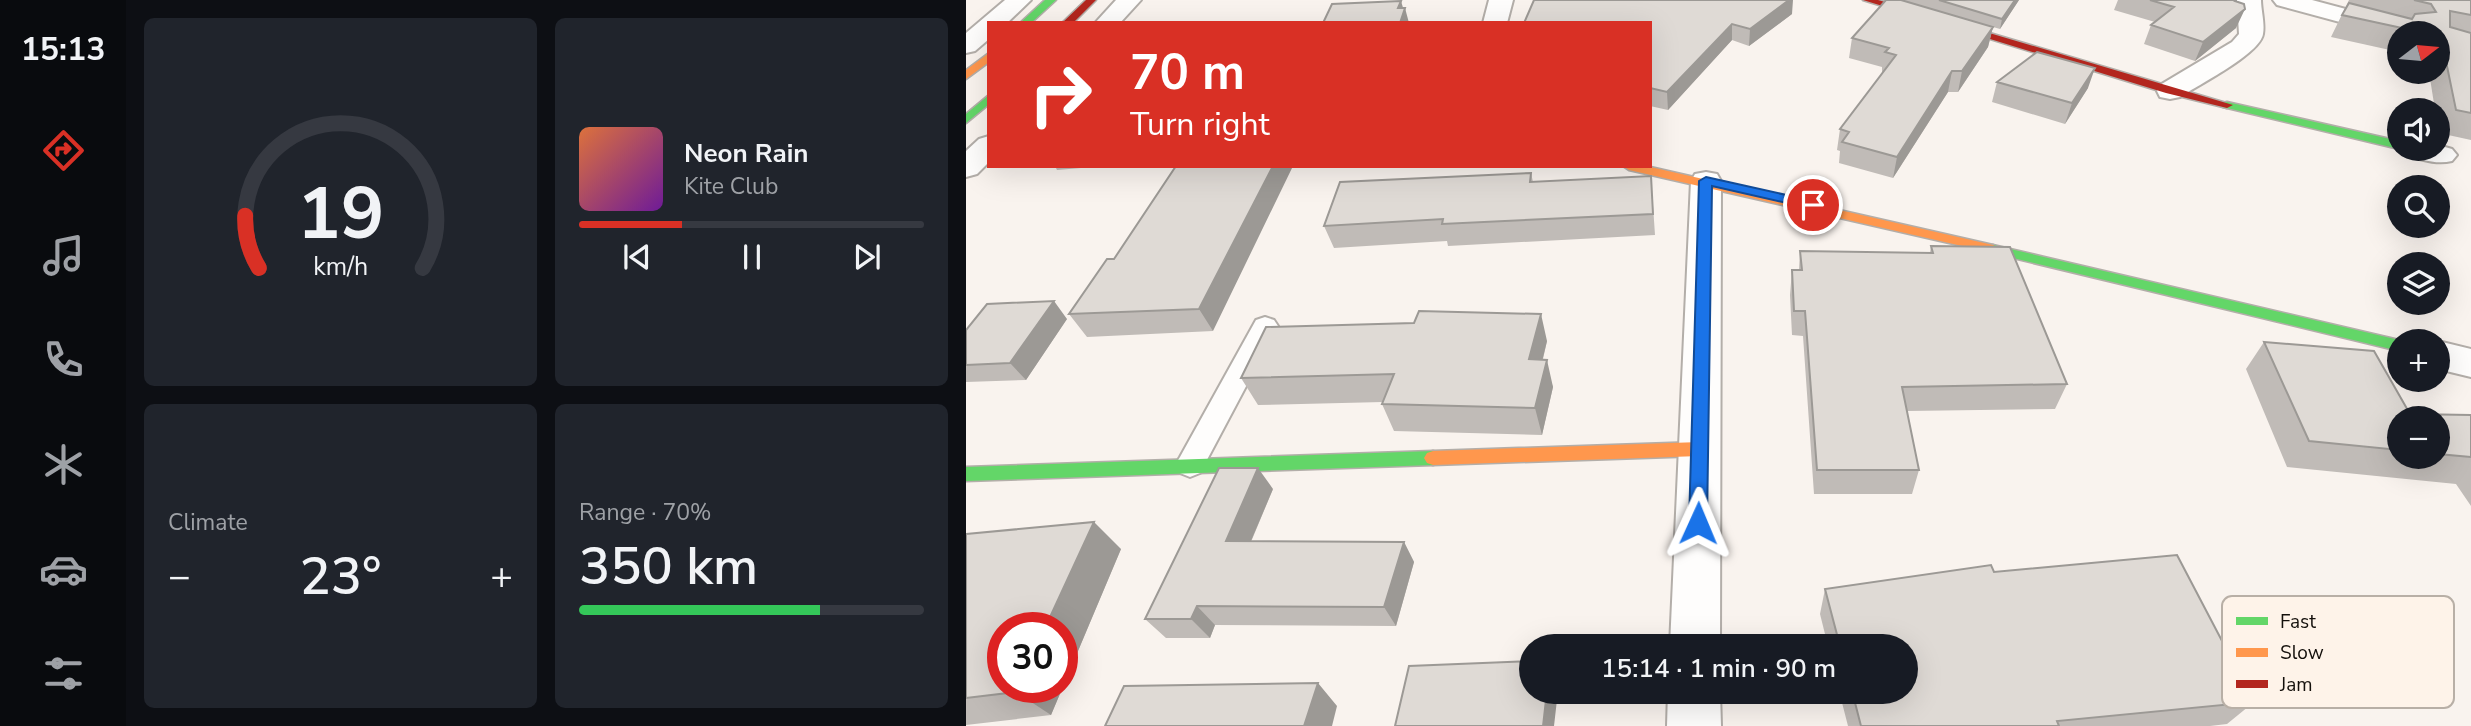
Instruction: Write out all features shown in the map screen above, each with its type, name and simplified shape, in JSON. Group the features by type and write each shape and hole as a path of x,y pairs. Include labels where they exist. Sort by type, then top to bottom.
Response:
{"street":[{"path":"995,21 1019,0"},
{"path":"1027,21 1051,0"},
{"path":"1070,21 1091,0"},
{"path":"1109,21 1129,0"},
{"path":"1496,21 1501,0"},
{"path":"1868,0 2170,92 2387,142"},
{"path":"2170,92 2241,47 2251,35 2249,0"},
{"path":"2285,0 2387,27"},
{"path":"966,46 987,28"},
{"path":"966,76 987,57"},
{"path":"966,120 987,100"},
{"path":"966,168 987,147"},
{"path":"1639,168 1706,181 2387,343"},
{"path":"1695,634 1706,181"},
{"path":"2450,358 2471,363"},
{"path":"966,474 1700,449"},
{"path":"1694,726 1695,704"}],"lane":[{"path":"1190,465 1265,326"}],"building":[{"path":"1534,0 1789,0 1750,29 1732,24 1667,92 1652,88 1652,21 1525,21"},
{"path":"1886,0 1901,0 1993,27 1962,71 1952,71 1897,157 1842,142 1849,132 1840,129 1896,55 1885,52 1889,48 1852,38"},
{"path":"1939,0 2015,0 2002,19"},
{"path":"2150,0 2236,0 2244,4 2245,9 2203,42 2151,25 2174,7"},
{"path":"2414,0 2471,0 2471,15 2450,11 2450,21 2387,21 2387,25 2342,15 2349,3 2412,19 2415,14 2436,12 2431,4"},
{"path":"1401,1 1398,8 1405,8 1401,21 1324,21 1332,4"},
{"path":"2450,27 2471,33 2471,113 2456,110 2450,81"},
{"path":"2037,52 2095,68 2072,103 1997,82"},
{"path":"1175,168 1272,168 1199,309 1069,314 1107,259 1114,259"},
{"path":"1531,173 1530,182 1651,176 1653,214 1442,224 1443,219 1324,226 1340,182"},
{"path":"1931,246 2010,247 2067,384 1902,387 1919,470 1817,470 1805,311 1794,311 1792,270 1802,270 1800,251 1933,253"},
{"path":"1054,301 1010,363 966,365 966,330 987,304"},
{"path":"1419,311 1541,314 1529,359 1547,360 1535,408 1382,404 1394,374 1241,378 1266,327 1414,323"},
{"path":"2264,342 2374,351 2387,374 2387,392 2397,392 2405,406 2387,406 2387,449 2309,441"},
{"path":"2450,415 2471,415 2471,457 2450,455"},
{"path":"1219,468 1258,468 1226,541 1404,542 1384,607 1197,606 1191,619 1145,619"},
{"path":"1094,522 1052,612 987,612 987,695 966,698 966,534"},
{"path":"2177,555 2222,641 2222,705 2057,721 2059,726 1861,726 1855,704 1918,704 1918,634 1837,634 1825,589 1991,565 1994,572"},
{"path":"1519,661 1519,704 1546,704 1543,726 1395,726 1409,666"},
{"path":"1318,683 1304,726 1105,726 1124,686"}],"traffic: fast":[{"path":"1027,21 1051,0"},
{"path":"966,120 987,100"},
{"path":"2227,105 2387,142"},
{"path":"1993,249 2387,343"},
{"path":"966,474 1433,458"}],"traffic: slow":[{"path":"966,76 987,58"},
{"path":"1638,168 1993,249"},
{"path":"1433,458 1700,449"}],"traffic: jam":[{"path":"1069,21 1091,0"},
{"path":"1868,0 2170,91 2227,105"}],"route":[{"path":"1698,523 1706,181 1813,205"}]}
